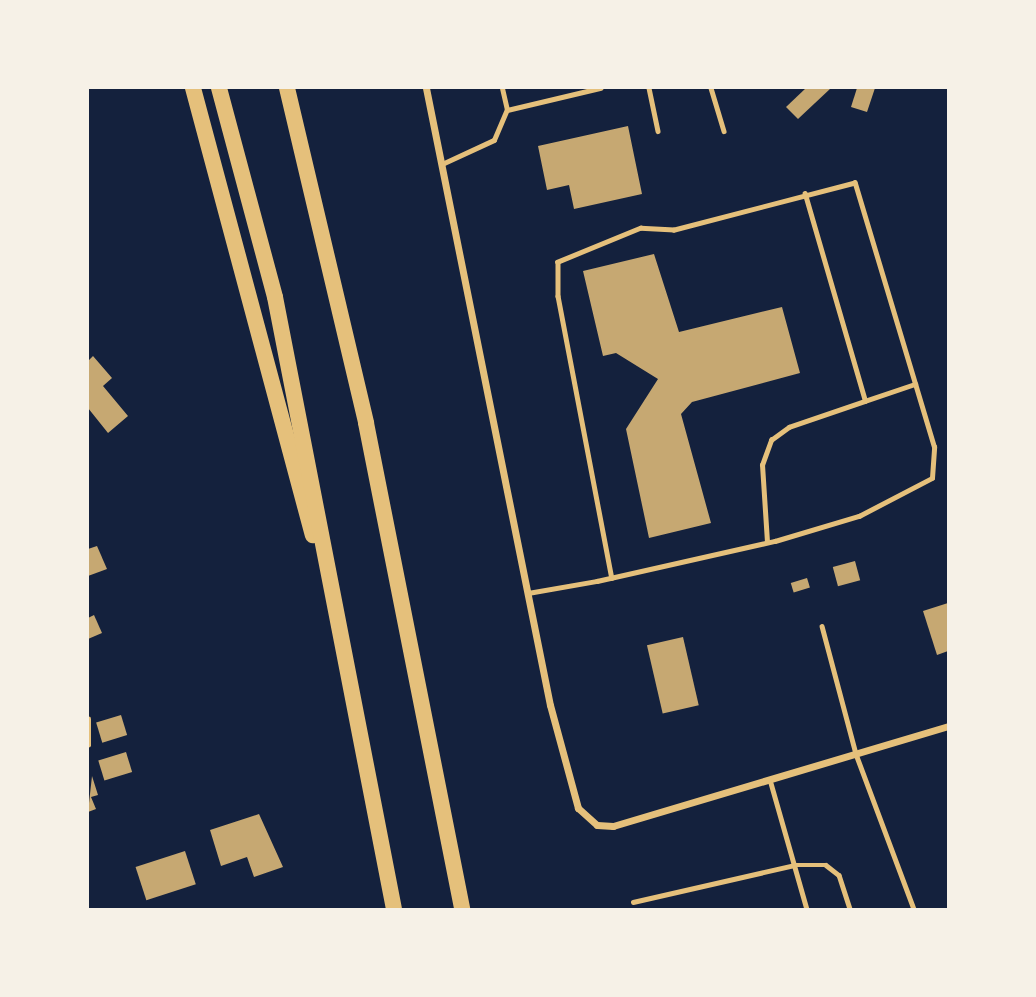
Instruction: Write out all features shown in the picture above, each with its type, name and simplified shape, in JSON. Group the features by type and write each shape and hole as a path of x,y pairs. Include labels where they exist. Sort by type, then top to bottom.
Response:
{"highway":[{"path":"193,88 285,447 334,601"},
{"path":"219,88 275,297 394,909"},
{"path":"287,88 366,423 462,909"}],"street":[{"path":"426,88 570,789 587,819 613,826 771,783 948,726"}],"lane":[{"path":"442,164 494,140 507,110 502,88"},
{"path":"507,110 600,88"},
{"path":"649,88 658,131"},
{"path":"711,88 724,131"},
{"path":"528,594 612,578 767,542 859,516 924,487 936,466 861,191 843,183 674,230 641,228 558,262 558,296 612,578"},
{"path":"805,194 865,401"},
{"path":"767,542 762,465 771,440 865,401 915,384"},
{"path":"822,626 856,754 914,909"},
{"path":"88,719 88,745"},
{"path":"771,783 807,909"},
{"path":"633,902 795,865 826,865 839,875 850,909"}],"building":[{"path":"806,88 831,88 798,119 786,107"},
{"path":"857,88 875,88 867,112 851,107"},
{"path":"628,126 642,194 574,209 569,185 547,190 538,146"},
{"path":"654,254 679,332 782,307 800,373 692,402 681,414 711,523 649,538 626,429 658,379 616,353 603,356 583,271"},
{"path":"93,356 112,378 103,386 128,416 108,433 88,408 88,361"},
{"path":"97,546 107,569 88,576 88,549"},
{"path":"855,561 860,580 838,586 833,567"},
{"path":"807,578 810,588 794,593 791,583"},
{"path":"948,603 948,651 937,655 923,611"},
{"path":"94,615 102,633 88,639 88,618"},
{"path":"683,637 699,705 663,714 647,645"},
{"path":"121,715 127,735 102,743 96,723"},
{"path":"126,752 132,772 104,781 98,760"},
{"path":"92,776 98,795 91,797 96,809 88,812"},
{"path":"259,814 283,867 254,877 247,857 221,866 210,830"},
{"path":"185,851 196,884 146,900 136,867"}]}
